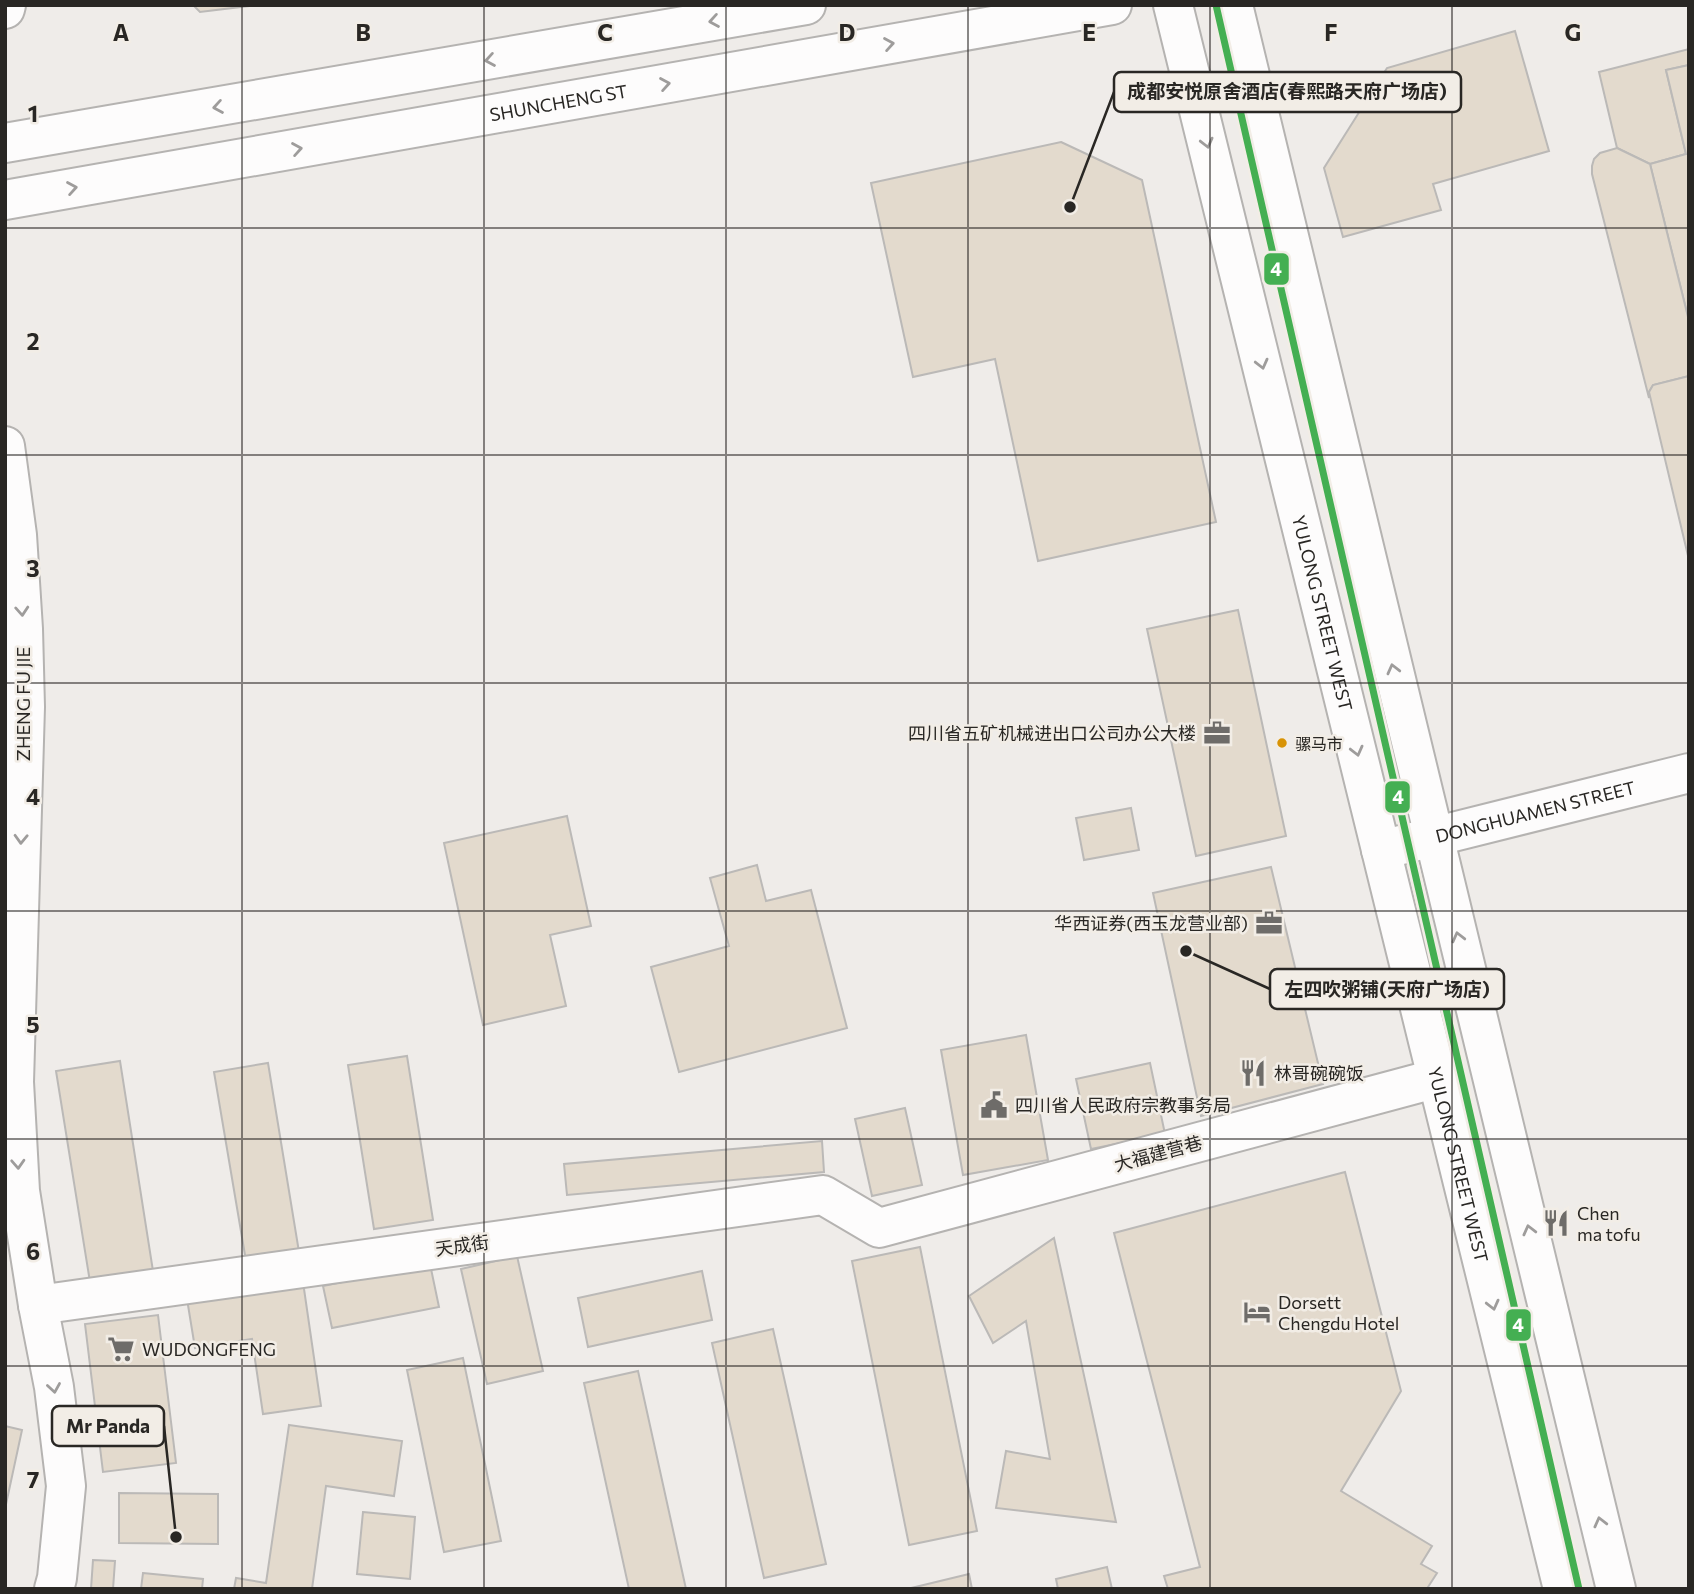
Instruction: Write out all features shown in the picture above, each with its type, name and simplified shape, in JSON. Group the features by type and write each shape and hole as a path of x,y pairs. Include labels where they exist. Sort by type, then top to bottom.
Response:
{"main road":[{"path":"5,143 806,5"},
{"name":"SHUNCHENG ST","path":"5,200 1112,5"},
{"name":"YULONG STREET WEST","path":"1174,5 1563,1589"},
{"path":"1233,5 1616,1589"},
{"name":"ZHENG FU JIE","path":"5,446 17,535 25,707 14,1083 20,1191 54,1387 66,1486 54,1589"},
{"name":"DONGHUAMEN STREET","path":"1381,850 1689,773"},
{"name":"大福建营巷","path":"879,1228 1438,1079"},
{"name":"天成街","path":"38,1305 823,1195 879,1228"}],"building":[{"path":"193,5 257,5 200,12"},
{"path":"1515,31 1549,151 1433,184 1441,210 1343,237 1324,168 1387,68"},
{"path":"1689,49 1689,65 1666,70 1686,154 1650,164 1617,148 1599,72"},
{"path":"1689,65 1689,321 1650,164 1686,154 1666,70"},
{"path":"1061,142 1142,180 1216,522 1038,561 995,359 913,377 871,183"},
{"path":"1617,148 1650,164 1689,321 1689,376 1653,385 1649,398 1592,174 1594,159 1600,153"},
{"path":"1689,376 1689,560 1649,392 1653,385"},
{"name":"四川省五矿机械进出口公司办公大楼","path":"1238,610 1286,836 1196,856 1147,629"},
{"path":"1131,808 1139,850 1084,860 1076,818"},
{"path":"567,816 591,926 550,935 566,1006 483,1025 444,843"},
{"path":"757,865 766,901 811,890 847,1028 679,1072 651,967 729,946 710,878"},
{"path":"1271,867 1323,1084 1201,1116 1153,893"},
{"name":"四川省人民政府宗教事务局","path":"1026,1035 1048,1160 963,1175 941,1050"},
{"path":"407,1056 433,1220 374,1229 348,1065"},
{"path":"120,1061 153,1271 90,1282 56,1071"},
{"path":"268,1063 299,1252 246,1261 214,1072"},
{"path":"1150,1063 1165,1134 1091,1149 1076,1079"},
{"path":"905,1108 922,1185 872,1196 855,1119"},
{"path":"822,1141 824,1172 567,1195 564,1164"},
{"name":"Dorsett Chengdu Hotel","path":"1345,1172 1401,1391 1341,1491 1432,1546 1421,1564 1437,1573 1428,1587 1430,1589 1168,1589 1164,1576 1200,1567 1114,1233"},
{"path":"1054,1238 1116,1522 996,1508 1006,1451 1050,1459 1026,1321 993,1343 969,1296"},
{"path":"920,1247 977,1531 909,1545 852,1261"},
{"path":"517,1256 543,1371 487,1384 461,1269"},
{"path":"430,1264 439,1307 332,1328 323,1286"},
{"path":"702,1271 712,1320 588,1347 578,1298"},
{"path":"303,1282 321,1406 263,1414 252,1339 195,1348 187,1299"},
{"path":"158,1315 176,1463 103,1472 85,1324"},
{"path":"773,1329 826,1564 764,1578 712,1343"},
{"path":"463,1358 501,1541 444,1552 407,1370"},
{"path":"638,1371 686,1589 629,1589 584,1383"},
{"path":"289,1425 402,1441 394,1496 326,1486 312,1589 234,1589 236,1578 266,1583"},
{"path":"5,1426 22,1430 5,1509"},
{"path":"119,1493 218,1494 218,1544 119,1543"},
{"path":"363,1512 415,1517 410,1579 357,1574"},
{"path":"93,1560 115,1561 113,1589 91,1589"},
{"path":"1107,1567 1112,1589 1058,1589 1056,1579"},
{"path":"143,1573 203,1579 202,1589 141,1589"},
{"path":"969,1574 972,1589 907,1589"}],"transit line":[{"name":"4","path":"1216,5 1579,1589"}],"place":[{"name":"成都安悦原舍酒店(春熙路天府广场店)","path":"1070,207"},
{"name":"四川省五矿机械进出口公司办公大楼","path":"1217,733"},
{"name":"骡马市","path":"1282,743"},
{"name":"华西证券(西玉龙营业部)","path":"1269,923"},
{"name":"左四吹粥铺(天府广场店)","path":"1186,951"},
{"name":"林哥碗碗饭","path":"1253,1073"},
{"name":"四川省人民政府宗教事务局","path":"994,1105"},
{"name":"Chen ma tofu","path":"1556,1223"},
{"name":"Dorsett Chengdu Hotel","path":"1257,1312"},
{"name":"WUDONGFENG","path":"121,1349"},
{"name":"Mr Panda","path":"176,1537"}]}
